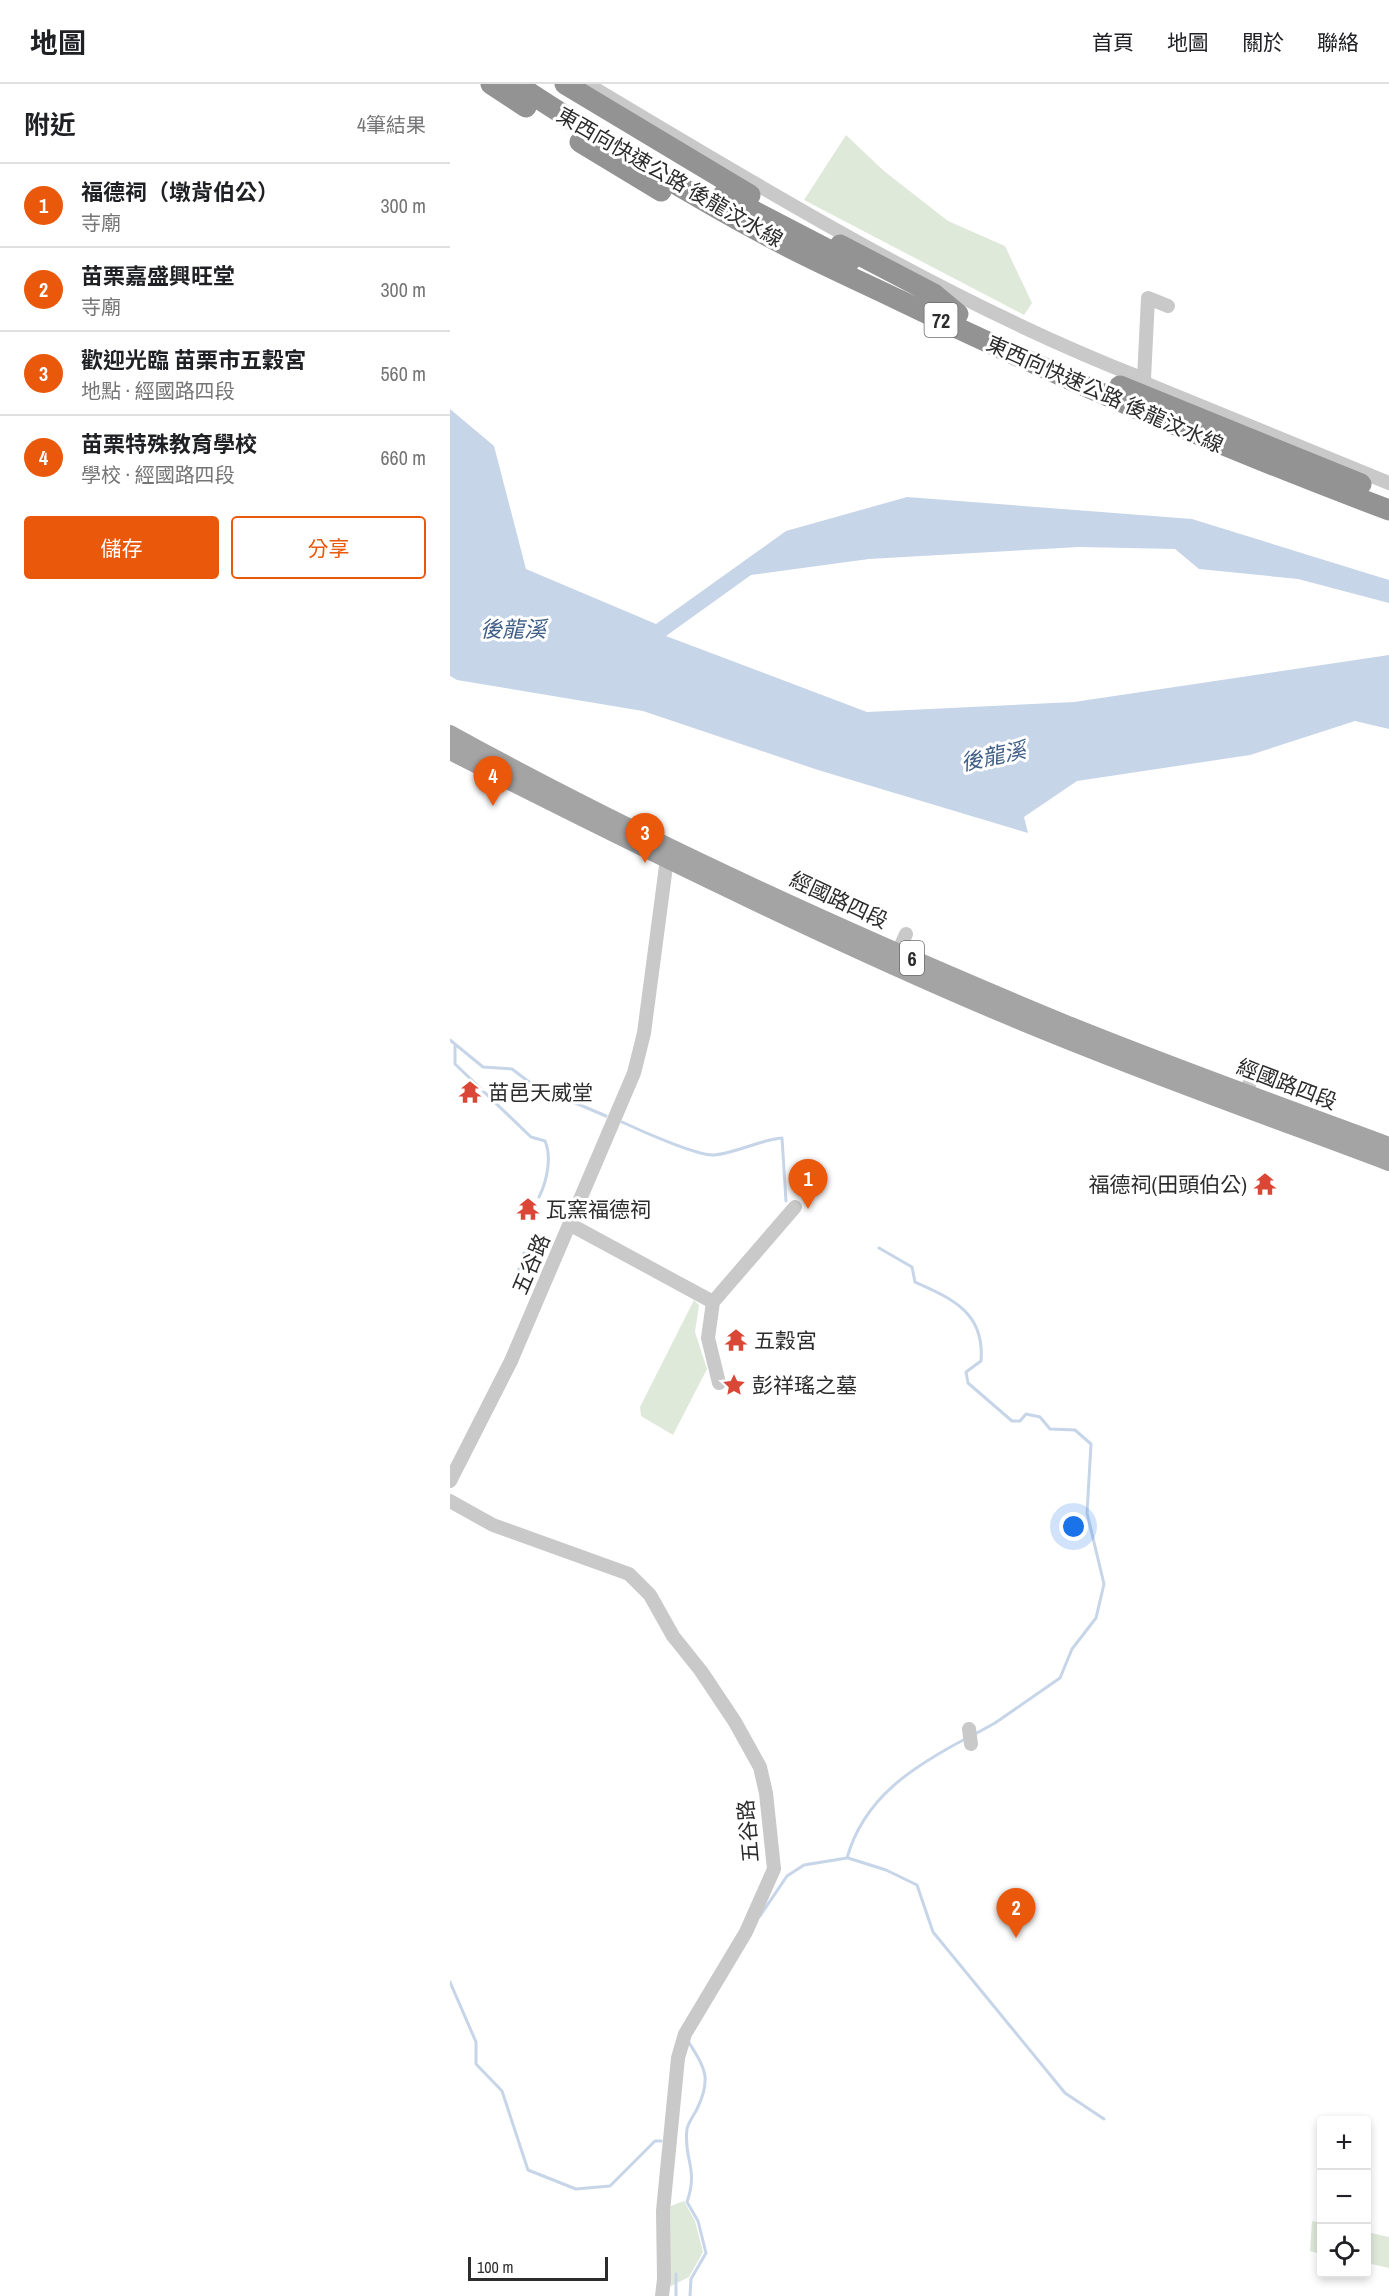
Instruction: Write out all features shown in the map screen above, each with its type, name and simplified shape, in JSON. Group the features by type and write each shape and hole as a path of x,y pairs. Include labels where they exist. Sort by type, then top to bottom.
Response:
{"highway":[{"path":"491,84 621,169 831,284 924,327 945,334 978,339"},
{"name":"東西向快速公路 後龍汶水線","path":"516,84 628,156 777,242 978,339 1249,457 1389,510"},
{"name":"東西向快速公路 後龍汶水線","path":"537,84 733,201 958,315 1146,398 1389,496"},
{"path":"565,84 790,219 934,294 958,315"}],"main road":[{"name":"經國路四段","path":"450,734 667,853"},
{"name":"經國路四段","path":"450,751 1073,1042 1246,1093 1389,1146"},
{"name":"經國路四段","path":"1246,1093 1389,1162"}],"street":[{"path":"587,84 741,176 947,291 1073,351 1144,379"},
{"path":"1168,306 1148,298 1144,379 1147,384 1389,483"},
{"name":"五谷路","path":"450,1480 511,1361 634,1073 644,1034 667,853"},
{"path":"895,958 906,934"},
{"path":"719,1383 708,1338 713,1302 795,1207"},
{"path":"571,1225 713,1302"},
{"name":"五谷路","path":"450,1501 493,1525 629,1574 650,1595 673,1636 701,1671 735,1722 760,1767 766,1793 774,1869 746,1932 685,2034 678,2058 663,2211 662,2296"},
{"path":"969,1729 971,1744"}],"green space":[{"path":"846,135 884,171 948,221 1005,246 1032,303 1024,315 804,200"},
{"path":"694,1300 699,1305 695,1332 707,1369 673,1435 641,1416 640,1407"},
{"path":"684,2201 695,2221 703,2252 689,2277 669,2287 668,2207"},
{"path":"1312,2221 1317,2222 1317,2253 1310,2251"},
{"path":"1371,2233 1389,2237 1389,2268 1371,2264"}],"water":[{"name":"後龍溪","path":"450,409 494,446 526,569 656,624 786,531 907,497 1192,519 1389,580 1389,603 1298,579 1199,569 1175,549 1079,547 869,559 751,575 666,636 867,712 1074,702 1389,655 1389,729 1355,721 1250,755 1077,781 1024,817 1028,833 818,770 643,711 457,680 450,676"}],"waterway":[{"path":"450,1040 483,1067 512,1069 533,1085 606,1116"},
{"path":"455,1046 455,1064 531,1137 545,1141 548,1169 539,1197"},
{"path":"622,1122 668,1142 714,1155 782,1138 786,1201"},
{"path":"879,1248 912,1267 915,1282 954,1302 972,1319 978,1331 981,1361 966,1372 968,1383 1012,1421 1020,1421 1026,1414 1040,1417 1050,1429 1075,1430 1091,1444 1087,1513 1104,1584 1096,1618 1072,1649 1060,1678 995,1723 975,1734"},
{"path":"515,1276 523,1263 524,1253"},
{"path":"760,1916 787,1876 804,1865 847,1858 865,1817 878,1801 910,1772 967,1738"},
{"path":"848,1858 886,1870 917,1885 933,1932 1065,2093 1104,2119"},
{"path":"450,1982 476,2042 476,2064 502,2091 528,2170 576,2189 610,2186 655,2141 661,2141"},
{"path":"688,2041 702,2066 705,2081 702,2098 687,2129 686,2139 692,2180 687,2202 698,2221 706,2253 691,2279 690,2296"},
{"path":"676,2274 676,2296"}],"place":[{"name":"苗栗特殊教育學校","path":"493,806"},
{"name":"歡迎光臨 苗栗市五穀宮","path":"645,863"},
{"name":"苗邑天威堂","path":"470,1092"},
{"name":"福德祠(田頭伯公)","path":"1265,1184"},
{"name":"瓦窯福德祠","path":"528,1209"},
{"name":"福德祠（墩背伯公）","path":"808,1209"},
{"name":"五穀宮","path":"736,1340"},
{"name":"彭祥瑤之墓","path":"734,1385"},
{"name":"苗栗嘉盛興旺堂","path":"1016,1938"}]}
